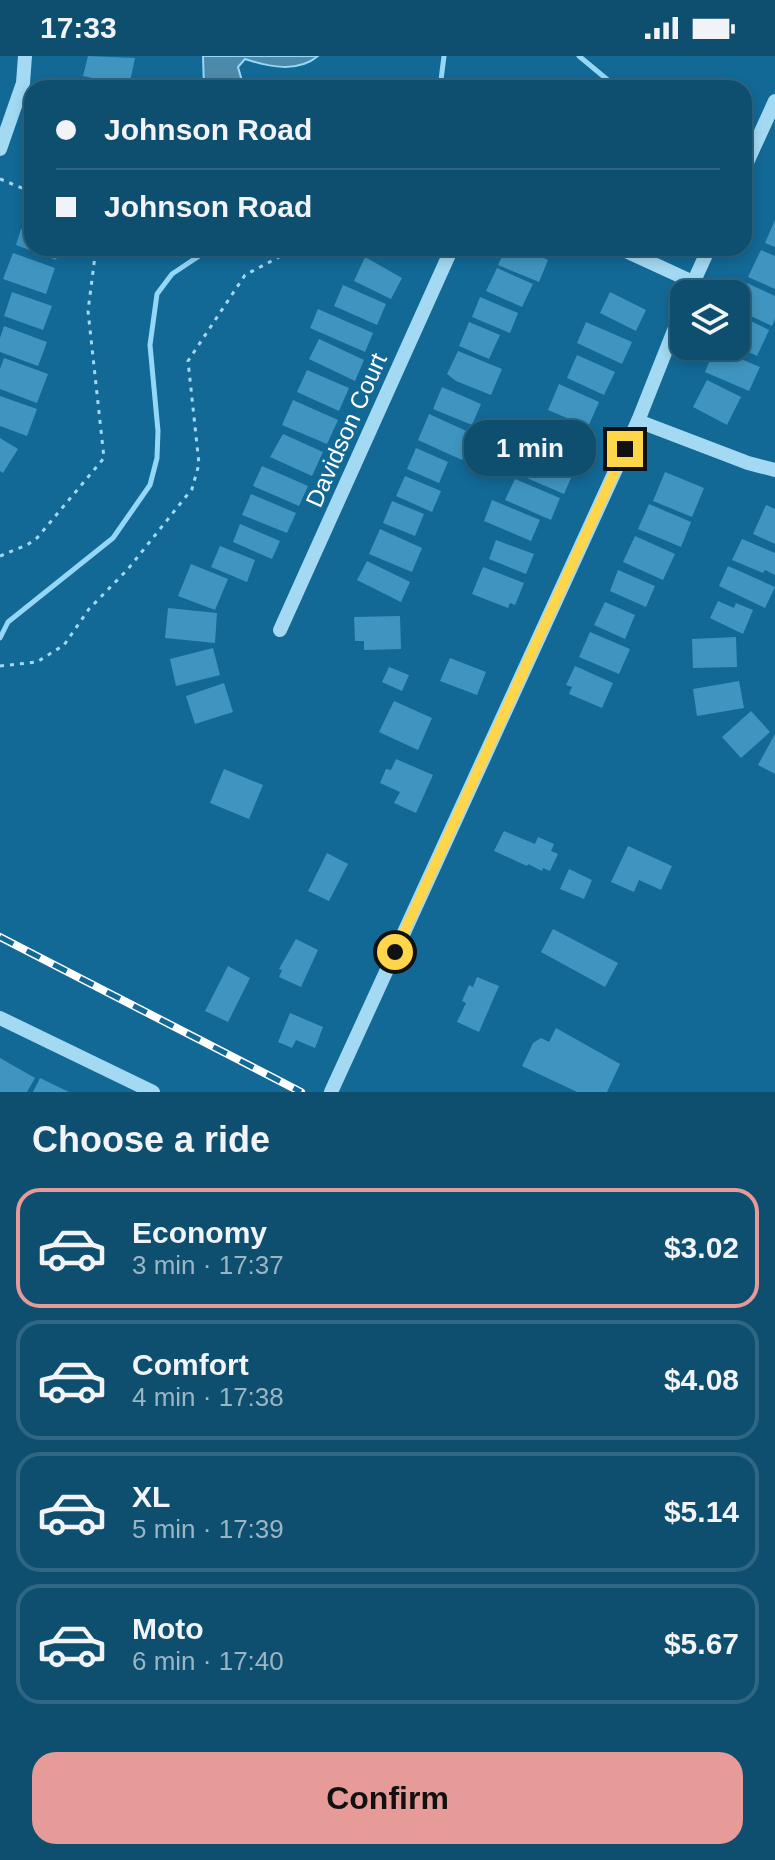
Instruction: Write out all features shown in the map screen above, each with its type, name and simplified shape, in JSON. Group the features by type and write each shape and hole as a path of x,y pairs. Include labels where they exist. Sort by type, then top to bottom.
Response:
{"street":[{"path":"0,149 23,83 25,56"},
{"path":"752,151 775,101"},
{"name":"Davidson Court","path":"280,630 448,256"},
{"path":"633,256 677,280"},
{"path":"695,280 705,256"},
{"path":"331,1092 638,421 670,340"},
{"path":"638,421 748,463 775,470"},
{"path":"0,1018 153,1092"}],"path":[{"path":"0,179 24,189"},
{"path":"0,556 37,538 104,458 88,311 95,256"},
{"path":"0,666 37,662 64,645 89,609 128,569 192,489 199,464 188,361 238,282 280,256"}],"water":[{"path":"203,56 318,56 292,67 245,59 238,67 242,80 204,80"}],"building":[{"path":"88,56 135,58 130,80 101,80 83,76"},
{"path":"775,220 775,247 765,243"},
{"path":"21,229 24,230 24,248 16,245"},
{"path":"761,250 775,256 775,289 748,277"},
{"path":"13,253 55,268 46,294 3,279"},
{"path":"502,256 539,256 548,260 539,282 498,265"},
{"path":"365,257 402,278 391,299 354,281"},
{"path":"497,268 533,284 522,307 486,291"},
{"path":"750,284 775,296 772,326 750,316"},
{"path":"343,285 386,304 377,325 334,306"},
{"path":"12,292 52,306 43,330 4,316"},
{"path":"610,292 646,310 636,331 600,313"},
{"path":"480,297 518,313 510,333 472,317"},
{"path":"318,309 373,333 365,352 310,328"},
{"path":"750,321 769,330 757,356 750,353"},
{"path":"469,322 500,335 489,359 459,346"},
{"path":"586,322 632,342 622,364 577,343"},
{"path":"4,326 47,342 38,366 0,352"},
{"path":"319,339 364,360 355,381 309,359"},
{"path":"458,351 502,369 491,395 456,381 447,374"},
{"path":"577,355 615,372 604,395 567,378"},
{"path":"4,358 48,374 37,403 0,389 0,369"},
{"path":"710,360 743,360 760,367 749,391 705,372"},
{"path":"307,370 349,388 339,411 297,392"},
{"path":"707,380 741,397 727,425 693,407"},
{"path":"559,384 599,402 588,427 548,410"},
{"path":"442,387 481,404 472,425 433,409"},
{"path":"0,396 37,409 27,436 0,426"},
{"path":"293,400 338,420 327,444 282,425"},
{"path":"429,414 473,434 462,460 418,440"},
{"path":"555,424 587,437 578,457 547,443"},
{"path":"283,434 323,452 312,476 270,457"},
{"path":"0,438 18,449 3,473 0,471"},
{"path":"527,445 576,467 564,494 515,473"},
{"path":"416,448 448,462 439,483 407,469"},
{"path":"262,466 308,486 299,506 253,486"},
{"path":"665,472 704,488 692,517 653,501"},
{"path":"405,476 441,491 432,512 396,496"},
{"path":"515,479 560,498 551,520 505,500"},
{"path":"251,494 296,513 287,533 242,515"},
{"path":"492,500 540,520 531,541 484,521"},
{"path":"392,501 424,514 415,536 383,523"},
{"path":"649,504 691,522 681,547 638,529"},
{"path":"766,505 775,509 775,544 753,534"},
{"path":"240,524 280,541 272,559 233,542"},
{"path":"380,529 422,548 412,572 369,554"},
{"path":"635,536 675,554 663,580 623,562"},
{"path":"742,539 775,553 775,575 732,560"},
{"path":"496,540 534,554 526,574 489,559"},
{"path":"220,546 255,560 247,582 211,567"},
{"path":"367,561 410,582 401,602 357,580"},
{"path":"191,564 228,579 215,610 178,596"},
{"path":"728,566 775,587 765,608 719,586"},
{"path":"483,567 524,583 515,605 510,603 508,608 472,594"},
{"path":"618,570 655,586 646,607 610,591"},
{"path":"718,601 734,608 736,603 753,610 743,634 710,618"},
{"path":"605,602 635,615 625,639 594,625"},
{"path":"168,608 217,613 215,643 165,638"},
{"path":"400,616 401,649 364,650 364,641 355,641 354,617"},
{"path":"590,632 630,649 619,674 579,657"},
{"path":"736,637 737,667 693,668 692,639"},
{"path":"213,648 220,675 176,686 170,659"},
{"path":"450,658 486,672 477,695 440,681"},
{"path":"575,666 613,683 602,708 569,694 572,687 566,685"},
{"path":"389,667 409,675 402,691 382,682"},
{"path":"739,681 744,708 697,716 693,689"},
{"path":"224,683 233,712 195,724 186,696"},
{"path":"394,701 432,718 418,750 379,732"},
{"path":"751,711 770,732 741,758 722,737"},
{"path":"775,734 775,774 758,765"},
{"path":"396,759 433,775 416,813 394,803 400,792 380,783 386,769 391,770"},
{"path":"224,769 263,785 249,819 210,803"},
{"path":"504,831 535,844 538,837 554,844 551,851 558,854 550,871 527,866 494,851"},
{"path":"628,846 672,866 661,890 639,880 634,892 611,882"},
{"path":"327,853 348,864 329,901 308,891"},
{"path":"569,869 592,880 584,899 560,889"},
{"path":"553,929 618,963 605,987 541,952"},
{"path":"296,939 318,950 301,987 279,977 282,970 279,969"},
{"path":"228,966 250,978 228,1022 205,1011"},
{"path":"477,977 499,986 479,1032 457,1022 466,1003 462,1001 469,985 473,987"},
{"path":"290,1013 323,1027 315,1048 296,1040 292,1048 278,1042"},
{"path":"556,1028 620,1064 607,1092 577,1092 522,1066 533,1043 541,1038 549,1042"},
{"path":"0,1058 35,1078 27,1092 0,1092"},
{"path":"40,1078 69,1092 33,1092"}],"waterway":[{"path":"441,80 444,56"},
{"path":"579,56 608,80"},
{"path":"0,638 8,622 113,538 150,485 157,458 158,431 150,345 157,294 172,274 199,256"}],"railway":[{"path":"0,937 301,1092"}],"route":[{"path":"395,952 625,449"}]}
